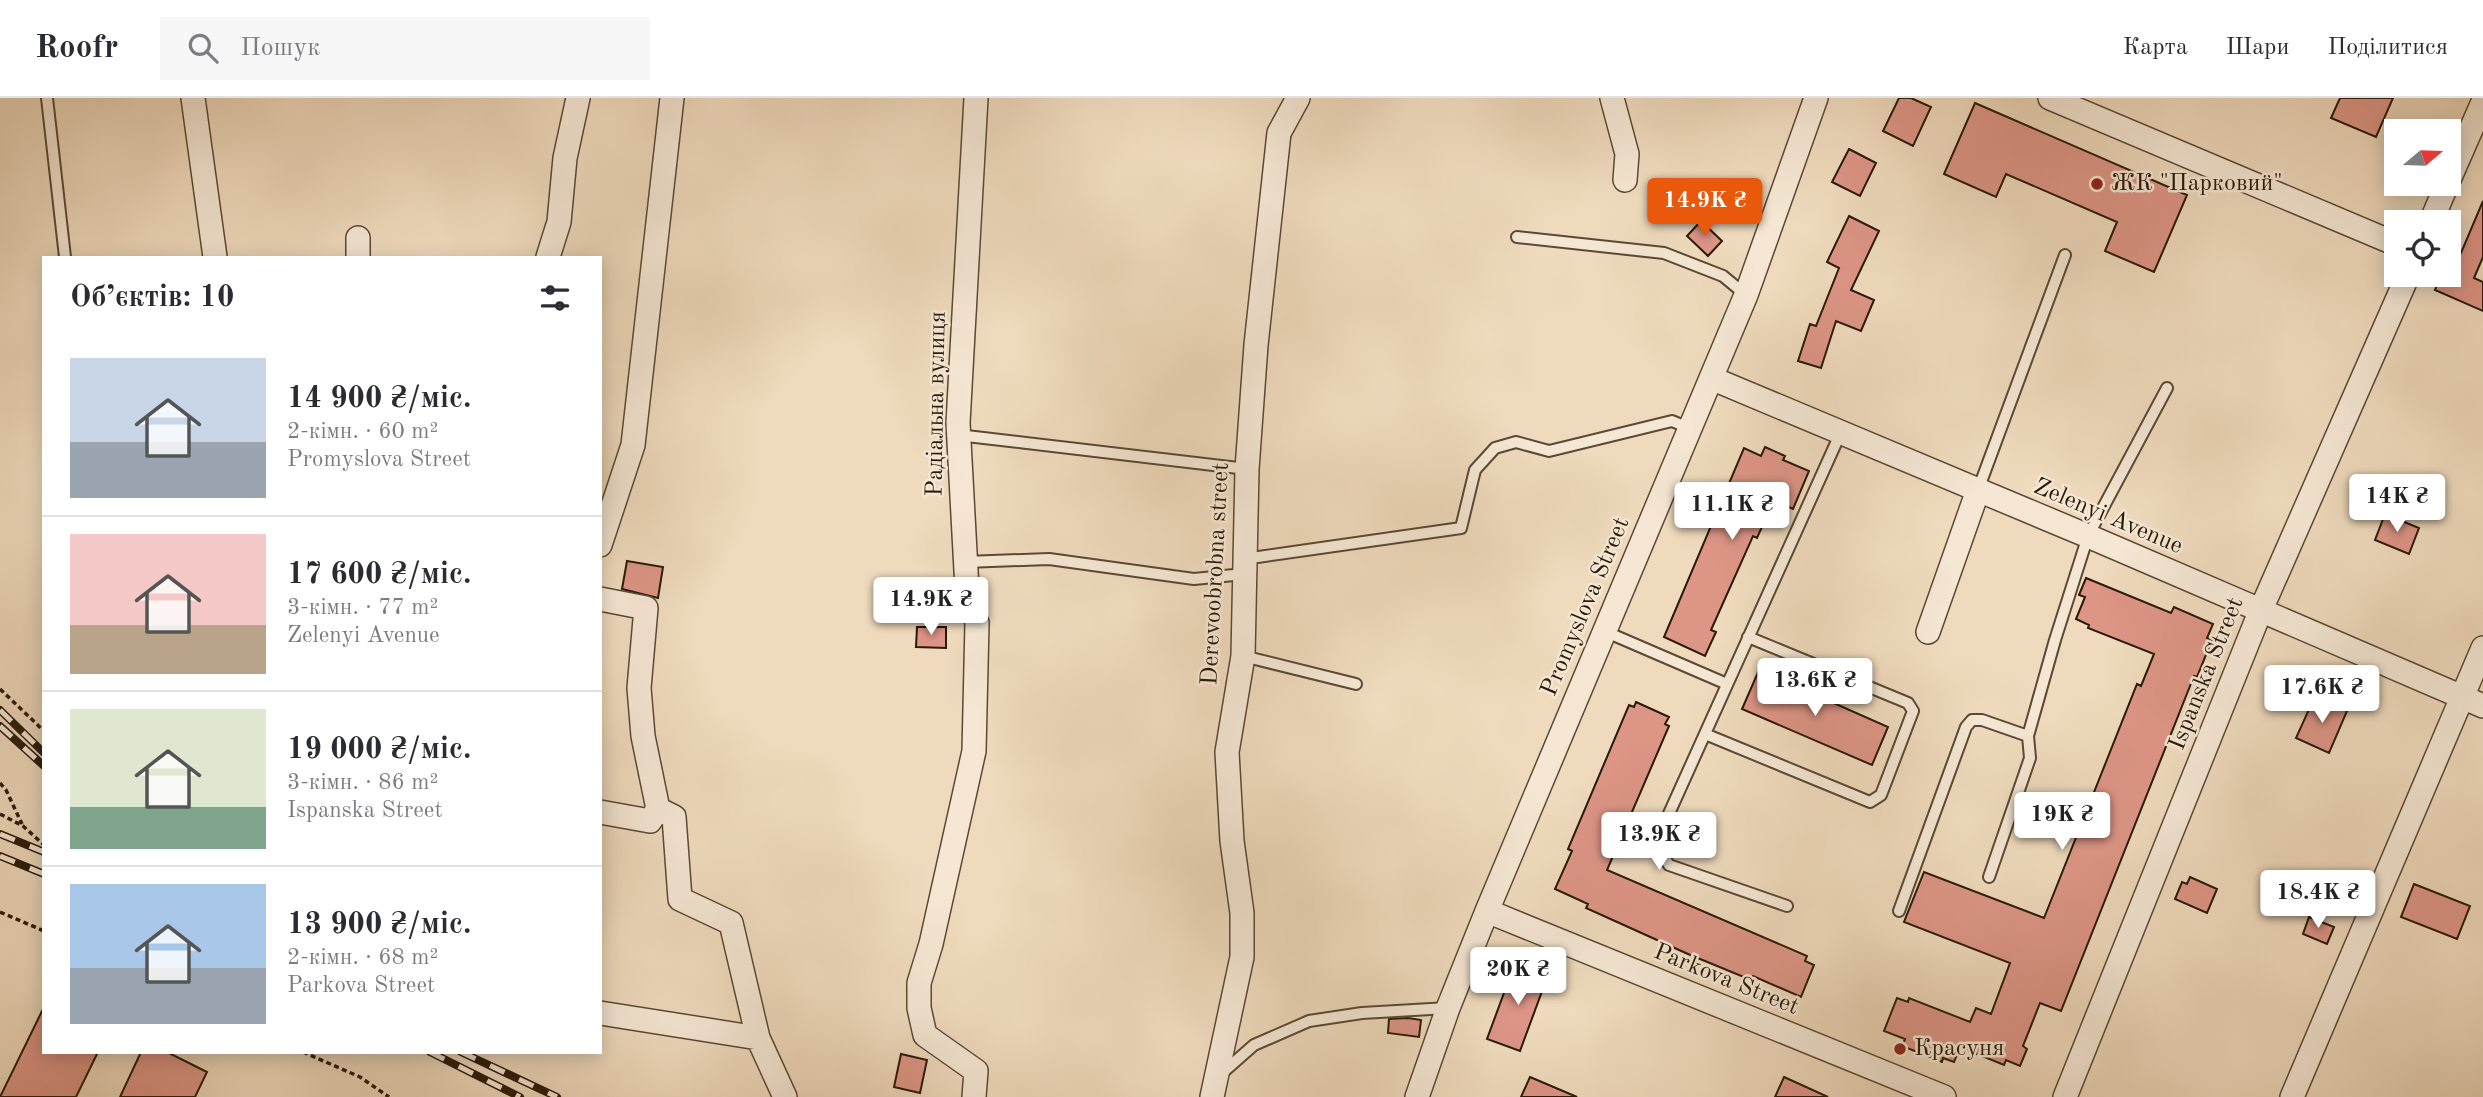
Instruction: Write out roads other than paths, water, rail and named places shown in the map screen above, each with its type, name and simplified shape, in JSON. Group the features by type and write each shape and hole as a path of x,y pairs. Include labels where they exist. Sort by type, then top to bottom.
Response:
{"street":[{"path":"193,98 215,256"},
{"path":"548,256 559,222 565,158 578,98"},
{"path":"602,539 633,444 672,98"},
{"name":"Радіальна вулиця","path":"974,1097 976,1071 925,1035 919,1008 919,983 931,944 974,751 977,623 967,589 958,435 976,98"},
{"name":"Derevoobrobna street","path":"1214,1087 1242,957 1242,913 1232,841 1227,752 1243,656 1247,469 1255,345 1279,133 1298,98"},
{"path":"1612,98 1627,154 1625,180"},
{"name":"Promyslova Street","path":"1418,1097 1448,1008 1487,911 1746,295 1816,98"},
{"path":"2050,98 2384,239"},
{"path":"2461,153 2483,102"},
{"name":"Ispanska Street","path":"2065,1097 2260,612 2403,287"},
{"name":"Zelenyi Avenue","path":"1711,378 2088,536 2473,702"},
{"path":"1928,632 1978,490"},
{"path":"602,599 646,607 639,688 643,736 658,809 650,821 602,812"},
{"path":"2292,1097 2473,702 2483,648"},
{"path":"658,809 674,817 680,899 731,923 758,1038 785,1097"},
{"name":"Parkova Street","path":"1487,911 1944,1097"},
{"path":"602,1013 758,1038"}],"lane":[{"path":"47,98 65,256"},
{"path":"1517,237 1664,253 1723,276 1746,295"},
{"path":"1978,490 2065,255"},
{"path":"1989,877 2030,758 2028,736 2088,536 2167,388"},
{"path":"965,562 1049,559 1194,579 1244,567 1461,528 1475,470 1495,448 1516,442 1549,451 1672,421 1689,428"},
{"path":"1787,906 1669,865 1659,850 1658,838 1841,432"},
{"path":"958,435 1247,469"},
{"path":"1604,631 1727,684"},
{"path":"1705,734 1870,802 1881,795 1913,712 1908,702 1748,637"},
{"path":"1243,656 1356,684"},
{"path":"1899,911 1966,727 1972,720 1982,720 2028,736"},
{"path":"1214,1087 1254,1045 1308,1021 1362,1013 1448,1008"}],"railway":[{"path":"0,710 42,751"},
{"path":"0,726 42,764"},
{"path":"0,834 42,851"},
{"path":"0,856 42,873"},
{"path":"434,1054 520,1097"},
{"path":"465,1054 557,1097"}],"place":[{"name":"ЖК \"Парковий\"","path":"2097,184"},
{"name":"Красуня","path":"1900,1049"}]}
